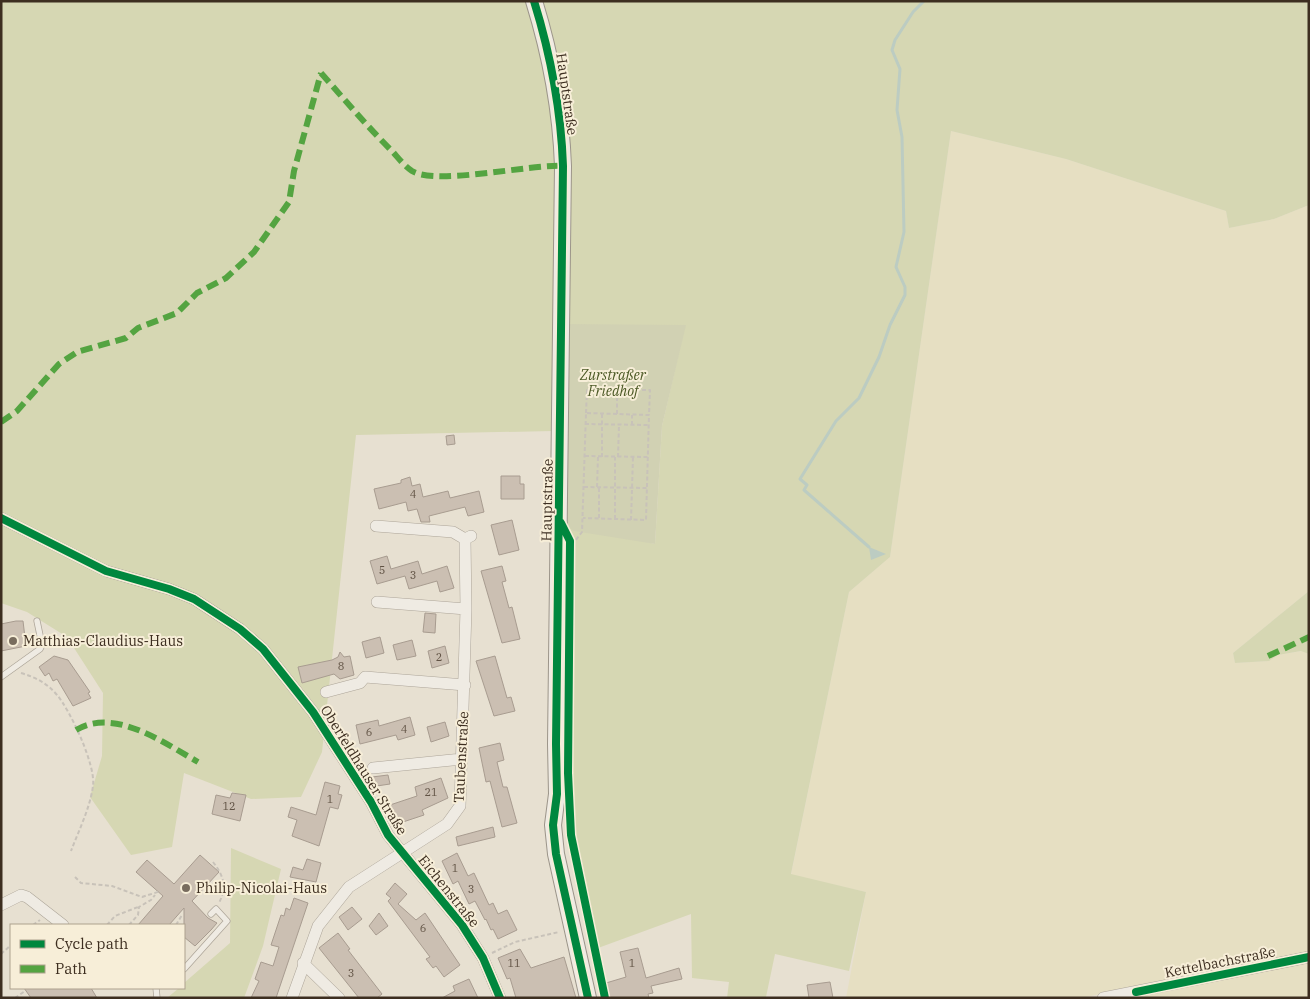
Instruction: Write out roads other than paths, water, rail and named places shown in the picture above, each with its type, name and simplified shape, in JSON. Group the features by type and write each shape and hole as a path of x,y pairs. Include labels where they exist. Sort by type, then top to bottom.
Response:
{"main road":[{"name":"Hauptstraße","path":"534,1 546,41 557,94 562,137 557,794 554,825 556,854 571,929 588,998"},
{"name":"Hauptstraße","path":"557,794 569,874 598,998"}],"street":[{"name":"Oberfeldhauser Straße","path":"1,518 106,571 169,589 194,600 240,629 268,655 313,712 371,802 388,836 402,854"},
{"name":"Taubenstraße","path":"292,998 318,926 349,888 447,824 460,806 468,538 453,532 376,526"},
{"path":"377,602 466,609"},
{"path":"326,692 360,683 365,677 465,685"},
{"path":"373,768 462,759"},
{"name":"Eichenstraße","path":"402,854 447,905 483,958 500,998"},
{"path":"1,905 20,895 27,897 62,924"},
{"name":"Kettelbachstraße","path":"1103,998 1309,957"},
{"path":"303,964 339,998"}],"lane":[{"path":"1,677 40,649 42,645 37,621"},
{"path":"185,968 226,921 216,909 211,914"}],"waterway":[{"path":"869,547 804,490 807,485 800,479 836,421 859,398 879,357 890,325 905,295 905,287 896,267 904,232 902,137 897,110 900,69 892,50 895,40 913,12 924,1"}],"place":[{"name":"Matthias-Claudius-Haus","path":"13,641"},
{"name":"Philip-Nicolai-Haus","path":"186,888"}],"park label":[{"name":"Zurstraßer Friedhof","path":"613,384"}]}
